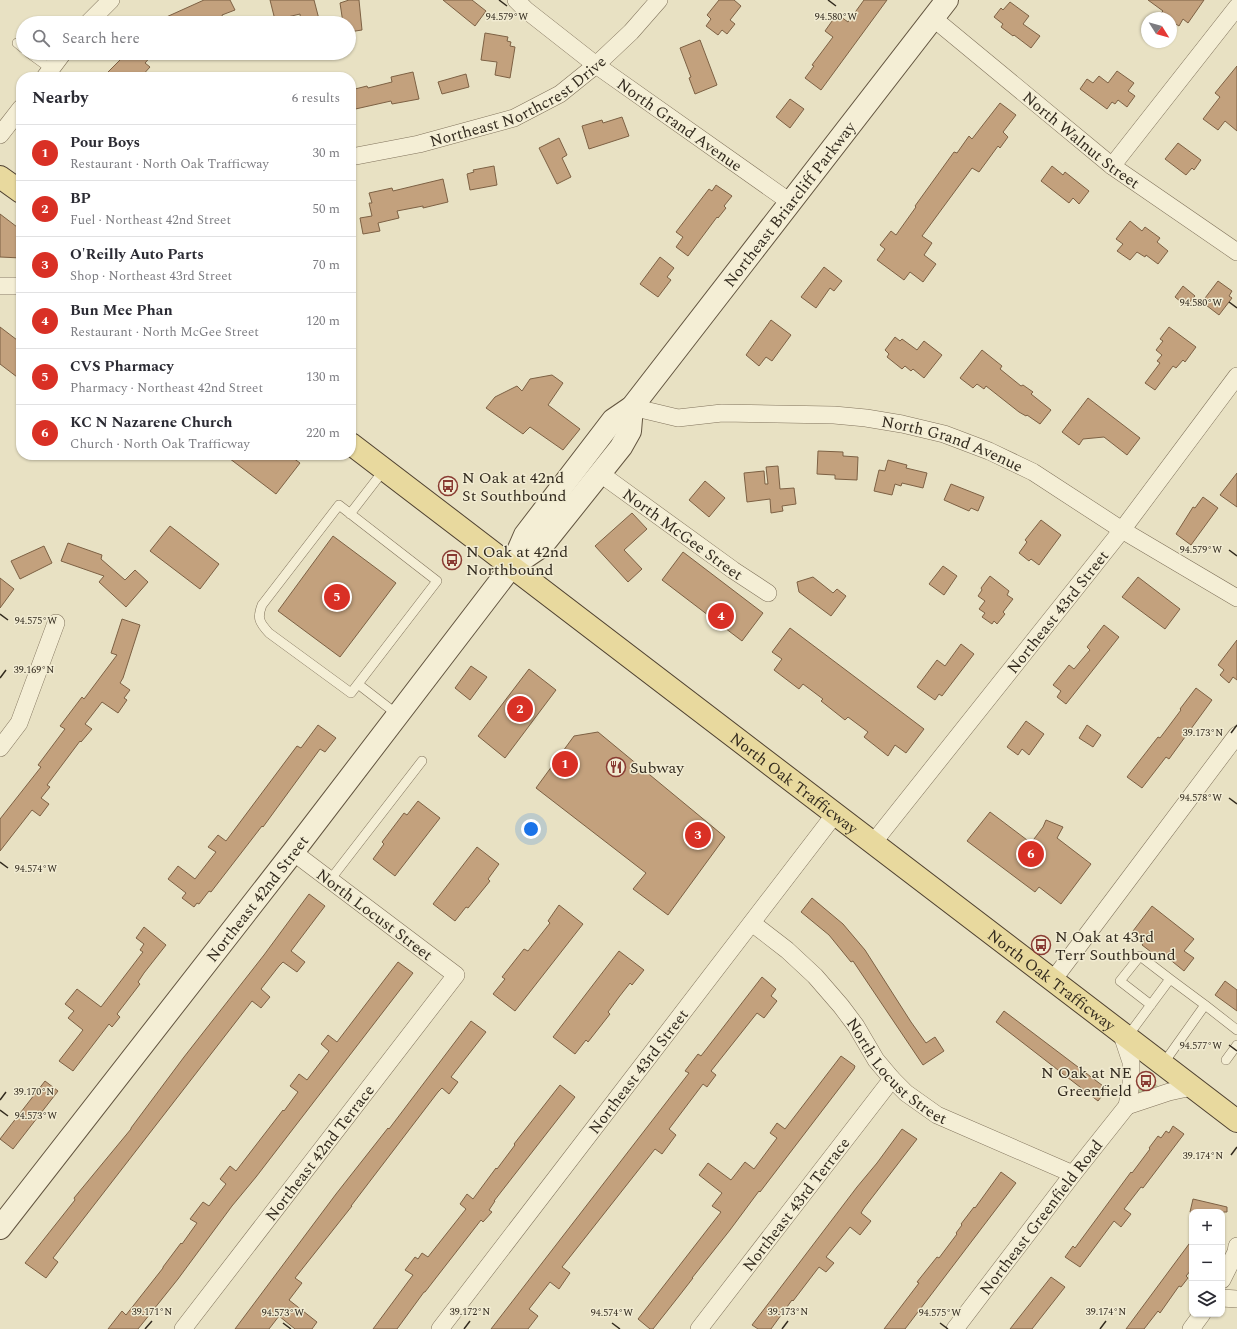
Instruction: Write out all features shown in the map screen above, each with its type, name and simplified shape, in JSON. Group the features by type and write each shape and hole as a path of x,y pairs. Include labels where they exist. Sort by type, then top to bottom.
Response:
{"main road":[{"name":"Northeast Briarcliff Parkway","path":"511,567 526,535 612,420 632,407 947,0"},
{"path":"0,177 16,188"},
{"path":"511,567 542,546 621,447 630,431 632,407"},
{"name":"North Oak Trafficway","path":"356,448 1237,1121"},
{"name":"Northeast 42nd Street","path":"0,1228 293,852 511,567"}],"street":[{"path":"95,16 111,0"},
{"name":"North Grand Avenue","path":"516,0 526,10 596,65 790,202"},
{"name":"Northeast Northcrest Drive","path":"356,157 419,144 514,118 560,94 596,65 631,32 660,0"},
{"path":"1112,166 1237,7"},
{"name":"North Walnut Street","path":"933,18 1112,166 1237,252"},
{"path":"49,72 58,60"},
{"path":"0,135 16,114"},
{"path":"0,286 16,286"},
{"name":"Northeast 43rd Street","path":"873,843 1122,530 1237,376"},
{"name":"North Grand Avenue","path":"632,407 678,418 722,413 834,415 866,418 902,424 944,434 989,451 1033,472 1122,530 1237,598"},
{"name":"North McGee Street","path":"601,472 609,480 733,570 768,593"},
{"path":"0,748 19,723 56,623"},
{"path":"1053,980 1237,735"},
{"name":"Northeast 43rd Street","path":"440,1329 835,814"},
{"name":"North Locust Street","path":"293,852 456,975"},
{"name":"North Locust Street","path":"752,923 787,950 815,976 856,1026 876,1060 892,1080 911,1097 937,1115 1073,1174"},
{"name":"Northeast 42nd Terrace","path":"183,1329 456,975"},
{"name":"Northeast Greenfield Road","path":"955,1329 1073,1174 1127,1106 1132,1084 1131,1062 1124,1035"},
{"name":"Northeast 43rd Terrace","path":"699,1329 892,1080"},
{"path":"1127,1106 1169,1092 1192,1087"},
{"path":"1225,1274 1236,1251"},
{"path":"1225,1298 1237,1299"},
{"path":"1191,1329 1200,1317"}],"lane":[{"path":"36,60 47,72"},
{"path":"350,514 384,470"},
{"path":"339,505 350,514 437,581 351,693 269,632 261,624 259,615 262,604 339,505"},
{"path":"358,684 398,715"},
{"path":"330,880 422,761"},
{"path":"1151,1004 1120,981 1140,956 1237,1030"},
{"path":"1124,1035 1170,979"},
{"path":"1163,1064 1205,1005"},
{"path":"1226,1060 1237,1045"}],"green space":[{"path":"1139,1073 1158,1086 1139,1093"}],"building":[{"path":"204,0 230,0 235,10 222,16 169,16"},
{"path":"270,0 314,0 318,16 300,16 300,14 292,16 274,16"},
{"path":"349,0 359,0 362,30 356,31 356,16 342,16 340,3"},
{"path":"443,0 472,0 486,11 475,26"},
{"path":"719,0 734,0 741,6 730,20 735,24 727,34 722,30 718,35 706,26 711,19 707,15"},
{"path":"864,0 887,0 821,90 805,78 814,66 812,65 833,37 825,31 837,14 848,22"},
{"path":"1148,0 1204,0 1188,23 1183,19 1179,26 1177,25 1177,12 1162,12 1163,11"},
{"path":"1010,2 1029,16 1023,24 1040,36 1031,48 1001,27 1003,24 994,17 1001,8 1003,10"},
{"path":"485,33 508,37 507,41 511,42 510,46 515,47 510,78 495,75 497,62 481,60"},
{"path":"700,40 717,85 695,94 689,78 691,77 680,48"},
{"path":"120,60 148,60 145,63 150,67 146,72 108,72"},
{"path":"1237,66 1237,131 1225,121 1218,130 1203,119 1220,97 1215,93"},
{"path":"1117,71 1134,83 1128,91 1135,96 1127,107 1118,100 1115,104 1112,102 1107,109 1080,89 1087,79 1093,83 1099,76 1108,83"},
{"path":"413,72 419,99 392,104 391,101 356,109 356,89 367,86 368,88 392,82 391,77"},
{"path":"466,74 469,87 442,94 438,82"},
{"path":"790,99 804,109 790,128 776,117"},
{"path":"1000,103 1016,115 1003,132 1008,137 1000,148 998,146 979,172 972,168 922,236 932,243 924,255 936,264 923,282 910,272 904,280 877,260 885,249 880,245 891,231 896,235 954,152 957,153 969,136 972,139"},
{"path":"622,117 629,136 589,149 582,126 602,120 603,123"},
{"path":"559,138 567,155 562,158 571,177 557,184 539,148"},
{"path":"1178,143 1201,160 1194,170 1192,168 1186,175 1165,159"},
{"path":"494,166 497,185 470,190 467,174 474,172 473,170"},
{"path":"1052,166 1063,175 1065,172 1089,191 1079,204 1073,198 1069,203 1041,181"},
{"path":"443,179 448,202 423,208 423,206 397,211 399,218 378,223 380,231 363,234 360,218 372,216 369,203 372,203 369,193 392,188 393,191"},
{"path":"716,185 732,196 724,206 726,208 718,218 717,217 688,256 676,247 683,237 676,232 709,189 712,191"},
{"path":"0,214 16,226 16,258 0,257"},
{"path":"1130,221 1142,231 1145,227 1160,238 1157,242 1168,251 1158,264 1146,255 1145,257 1137,252 1130,260 1117,251 1123,244 1116,239"},
{"path":"660,257 674,268 667,277 671,280 658,297 640,284"},
{"path":"824,267 842,281 834,291 830,288 816,308 801,297"},
{"path":"1218,281 1232,291 1229,296 1232,298 1219,315 1202,302"},
{"path":"1183,286 1195,296 1186,306 1175,297"},
{"path":"771,320 791,335 772,361 766,357 759,366 746,355"},
{"path":"0,327 16,339 16,376 0,364"},
{"path":"1169,327 1196,347 1185,362 1183,360 1176,368 1173,366 1155,390 1145,383 1160,363 1157,361 1162,355 1156,350 1163,341 1160,339"},
{"path":"895,337 900,341 902,339 917,350 924,341 942,355 924,378 913,369 911,371 905,366 902,369 887,357 889,354 885,350"},
{"path":"982,350 1002,366 1000,369 1021,386 1023,385 1033,392 1031,394 1051,410 1040,424 1027,415 1026,416 1019,412 986,386 984,389 977,384 973,388 960,378"},
{"path":"552,375 563,383 548,405 580,429 563,450 530,427 523,434 486,408 495,397 517,386 522,391 530,379"},
{"path":"1088,398 1140,438 1127,455 1104,437 1083,439 1079,445 1062,432"},
{"path":"818,451 843,452 843,456 858,457 857,480 835,479 835,475 817,474"},
{"path":"232,460 296,460 300,463 276,494"},
{"path":"888,460 907,465 906,468 927,473 923,488 902,483 901,486 895,484 892,495 874,491 879,470 885,471"},
{"path":"778,466 780,489 794,488 796,504 782,506 783,511 771,513 770,499 747,502 744,473 764,471 765,484 768,484 766,467"},
{"path":"1237,473 1237,507 1220,495"},
{"path":"705,481 725,498 709,517 689,500"},
{"path":"951,484 984,497 978,511 971,508 969,511 944,500"},
{"path":"1203,497 1218,508 1191,545 1176,534 1193,507 1195,508"},
{"path":"632,513 647,529 624,550 642,569 628,582 595,546"},
{"path":"1041,520 1061,535 1039,565 1031,559 1029,561 1019,553 1027,542 1025,540"},
{"path":"170,526 219,564 200,589 150,551"},
{"path":"333,536 396,583 340,657 278,611"},
{"path":"68,543 102,555 101,559 125,580 135,570 148,582 126,607 99,582 104,576 61,561"},
{"path":"44,546 52,563 20,579 11,561"},
{"path":"683,552 763,613 742,641 662,580"},
{"path":"943,566 957,576 944,595 929,584"},
{"path":"990,576 1009,591 1007,595 1013,599 1003,612 1005,614 997,624 994,621 992,624 982,617 985,613 979,609 985,601 978,596 982,590 981,588"},
{"path":"813,577 833,593 837,589 846,596 831,616 799,592 797,582"},
{"path":"1138,577 1180,609 1165,629 1122,597"},
{"path":"0,578 14,589 0,608"},
{"path":"122,619 140,625 123,678 120,683 130,690 124,698 127,700 118,713 102,702 85,724 92,729 81,742 80,741 47,785 50,787 41,798 49,804 40,816 32,810 0,851 0,819 41,767 38,765 65,729 60,726 82,697 84,699 117,655 111,653"},
{"path":"1104,625 1119,637 1066,704 1057,697 1061,691 1053,685 1069,665 1074,669 1090,650 1087,647"},
{"path":"790,628 924,729 906,753 895,745 888,756 864,737 868,732 848,717 845,720 821,701 823,699 803,684 799,689 774,670 782,659 772,652"},
{"path":"1237,640 1237,680 1233,677 1229,683 1220,675 1224,670 1218,665"},
{"path":"961,644 974,654 942,696 939,694 935,700 917,687 937,660 945,666"},
{"path":"471,666 487,677 470,700 455,688"},
{"path":"529,669 556,690 505,758 478,736"},
{"path":"1196,688 1212,700 1169,759 1166,757 1142,788 1127,777 1158,737 1160,738"},
{"path":"1026,721 1044,734 1029,755 1022,749 1018,755 1007,747"},
{"path":"318,725 336,738 325,752 320,749 263,827 262,826 211,892 209,891 199,904 197,903 194,907 182,898 186,893 168,879 178,866 195,879 216,852 208,847 218,835 226,841 297,746 301,748"},
{"path":"1087,725 1101,735 1093,747 1079,738"},
{"path":"598,732 725,837 668,915 633,889 646,873 536,788 574,736"},
{"path":"418,801 440,818 395,876 373,859 384,844 382,842 404,813 407,815"},
{"path":"990,812 1031,843 1043,827 1046,820 1063,827 1057,838 1091,864 1061,904 1039,887 1035,892 967,841"},
{"path":"477,847 499,864 488,879 490,881 468,908 466,907 455,921 433,904"},
{"path":"309,894 325,906 291,951 305,962 297,972 283,962 279,966 261,989 270,997 261,1008 252,1001 53,1258 58,1262 46,1278 25,1263 75,1200 74,1198 131,1129 184,1057 264,955"},
{"path":"812,898 843,924 865,950 926,1043 935,1037 944,1051 923,1065 853,961 851,962 829,935 801,912"},
{"path":"559,905 583,924 515,1011 493,994 505,979 502,977 524,949 528,951 550,923 548,921"},
{"path":"1152,906 1194,939 1184,951 1194,958 1184,971 1162,953 1159,958 1142,945 1145,941 1133,931"},
{"path":"144,927 166,945 144,973 138,982 140,984 117,1014 120,1017 112,1027 109,1024 73,1071 59,1061 83,1030 68,1018 74,1011 65,1004 77,989 101,1007 143,952 140,950 144,944 136,938"},
{"path":"619,951 644,970 632,985 630,983 608,1012 610,1014 588,1042 586,1040 575,1054 553,1037"},
{"path":"398,962 413,973 232,1206 178,1279 138,1329 108,1329 122,1311 126,1315 181,1243 182,1244 197,1223 190,1219 203,1202 209,1206 226,1184 220,1179 230,1166 236,1171 283,1110 284,1111 298,1092 290,1086 299,1074 307,1080 329,1051 321,1044 328,1035 337,1042"},
{"path":"762,977 776,989 771,996 777,1001 764,1018 757,1013 711,1071 716,1075 707,1087 703,1084 669,1129 676,1135 662,1154 655,1149 562,1267 570,1273 559,1289 550,1282 529,1309 538,1316 528,1329 491,1329 689,1073 685,1071 698,1054 701,1056"},
{"path":"1225,981 1237,990 1237,1011 1215,995"},
{"path":"1004,1011 1107,1089 1098,1101 996,1022"},
{"path":"471,1021 486,1032 451,1077 458,1082 449,1094 442,1088 438,1092 352,1206 295,1278 302,1283 289,1300 317,1322 312,1329 295,1329 279,1316 269,1329 235,1329 336,1194 388,1128 389,1129"},
{"path":"841,1056 855,1066 854,1069 679,1296 653,1329 650,1329 638,1319 721,1212 712,1206 722,1193 699,1175 708,1163 731,1180 745,1162 754,1169 777,1138 770,1133 777,1123 785,1129"},
{"path":"45,1081 58,1091 13,1149 0,1139"},
{"path":"560,1085 575,1097 494,1201 489,1210 492,1212 483,1222 481,1220 397,1329 373,1329 413,1275 405,1270 415,1257 418,1259 422,1253 428,1257 466,1209 460,1204 467,1194 473,1199"},
{"path":"1173,1126 1184,1134 1143,1188 1141,1187 1124,1209 1131,1214 1121,1227 1114,1221 1080,1267 1065,1257 1073,1246 1075,1248 1131,1172 1132,1173 1150,1149 1149,1148 1158,1136 1161,1138 1166,1131 1169,1133"},
{"path":"902,1129 917,1139 861,1213 871,1221 860,1235 850,1227 826,1257 834,1263 826,1272 819,1267 771,1329 758,1329 752,1325 877,1163"},
{"path":"1001,1172 1016,1183 905,1329 884,1329 919,1283 917,1282 937,1257 939,1258 957,1234 956,1233 962,1225 961,1224 974,1207 975,1208"},
{"path":"1193,1199 1227,1207 1227,1212 1225,1212 1225,1209 1191,1209"},
{"path":"1189,1244 1189,1272 1186,1276 1188,1278 1181,1287 1179,1286 1160,1313 1158,1311 1144,1329 1126,1329"},
{"path":"1051,1277 1065,1287 1032,1329 1010,1329"}],"place":[{"name":"N Oak at 42nd St Southbound","path":"448,486"},
{"name":"N Oak at 42nd Northbound","path":"452,560"},
{"name":"CVS Pharmacy","path":"337,597"},
{"name":"Bun Mee Phan","path":"721,616"},
{"name":"BP","path":"520,709"},
{"name":"Pour Boys","path":"565,764"},
{"name":"Subway","path":"616,767"},
{"name":"O'Reilly Auto Parts","path":"698,835"},
{"name":"KC N Nazarene Church","path":"1031,854"},
{"name":"N Oak at 43rd Terr Southbound","path":"1041,945"},
{"name":"N Oak at NE Greenfield","path":"1146,1081"}]}
